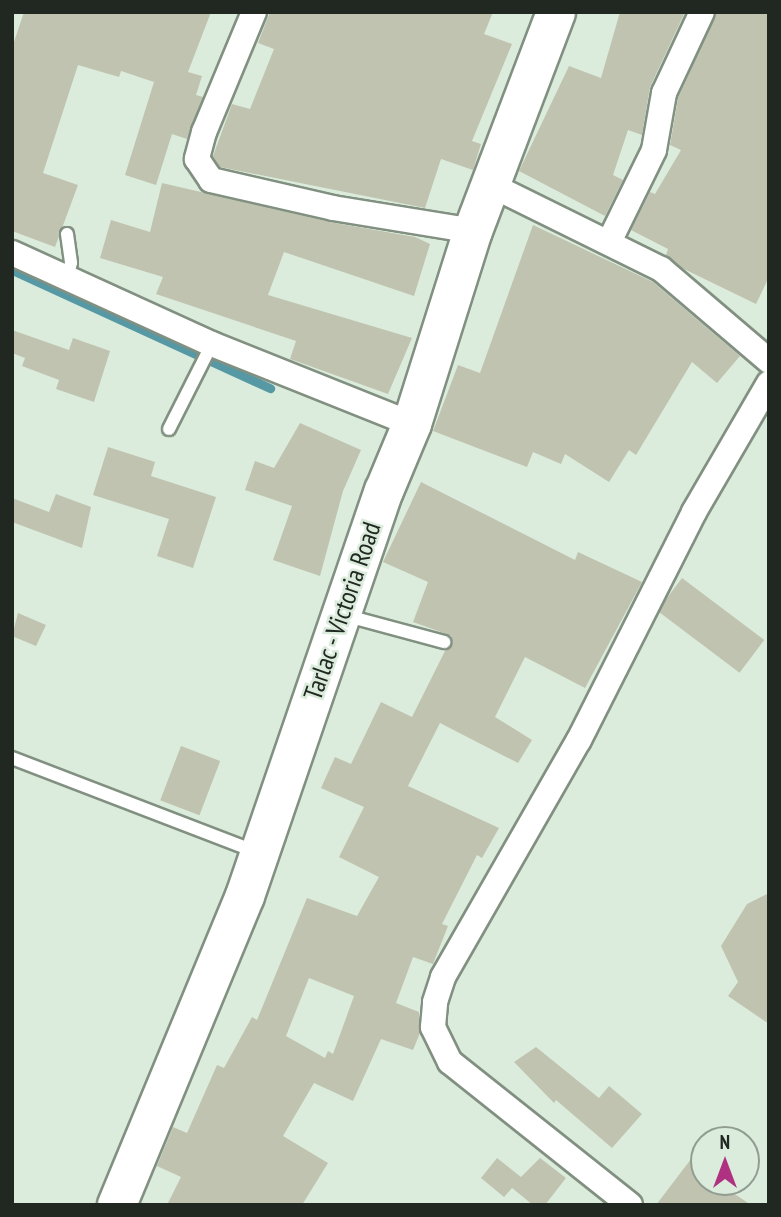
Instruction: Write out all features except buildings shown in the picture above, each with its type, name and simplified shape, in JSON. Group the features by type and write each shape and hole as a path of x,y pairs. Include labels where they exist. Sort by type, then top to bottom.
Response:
{"main road":[{"name":"Tarlac - Victoria Road","path":"117,1205 259,853 341,614 412,424 473,231 556,12"}],"street":[{"path":"254,12 204,132 197,159 211,180 333,208 473,231"},
{"path":"610,240 654,150 664,93 702,12"},
{"path":"491,184 610,240 661,269 769,361"},
{"path":"12,253 212,344 412,424"},
{"path":"630,1205 450,1062 433,1027 435,1002 443,976 579,740 694,512 769,383"}],"lane":[{"path":"67,234 71,263 67,278"},
{"path":"169,429 212,344"},
{"path":"341,614 444,642"},
{"path":"12,758 259,853"}],"waterway":[{"path":"12,270 270,388"}]}
